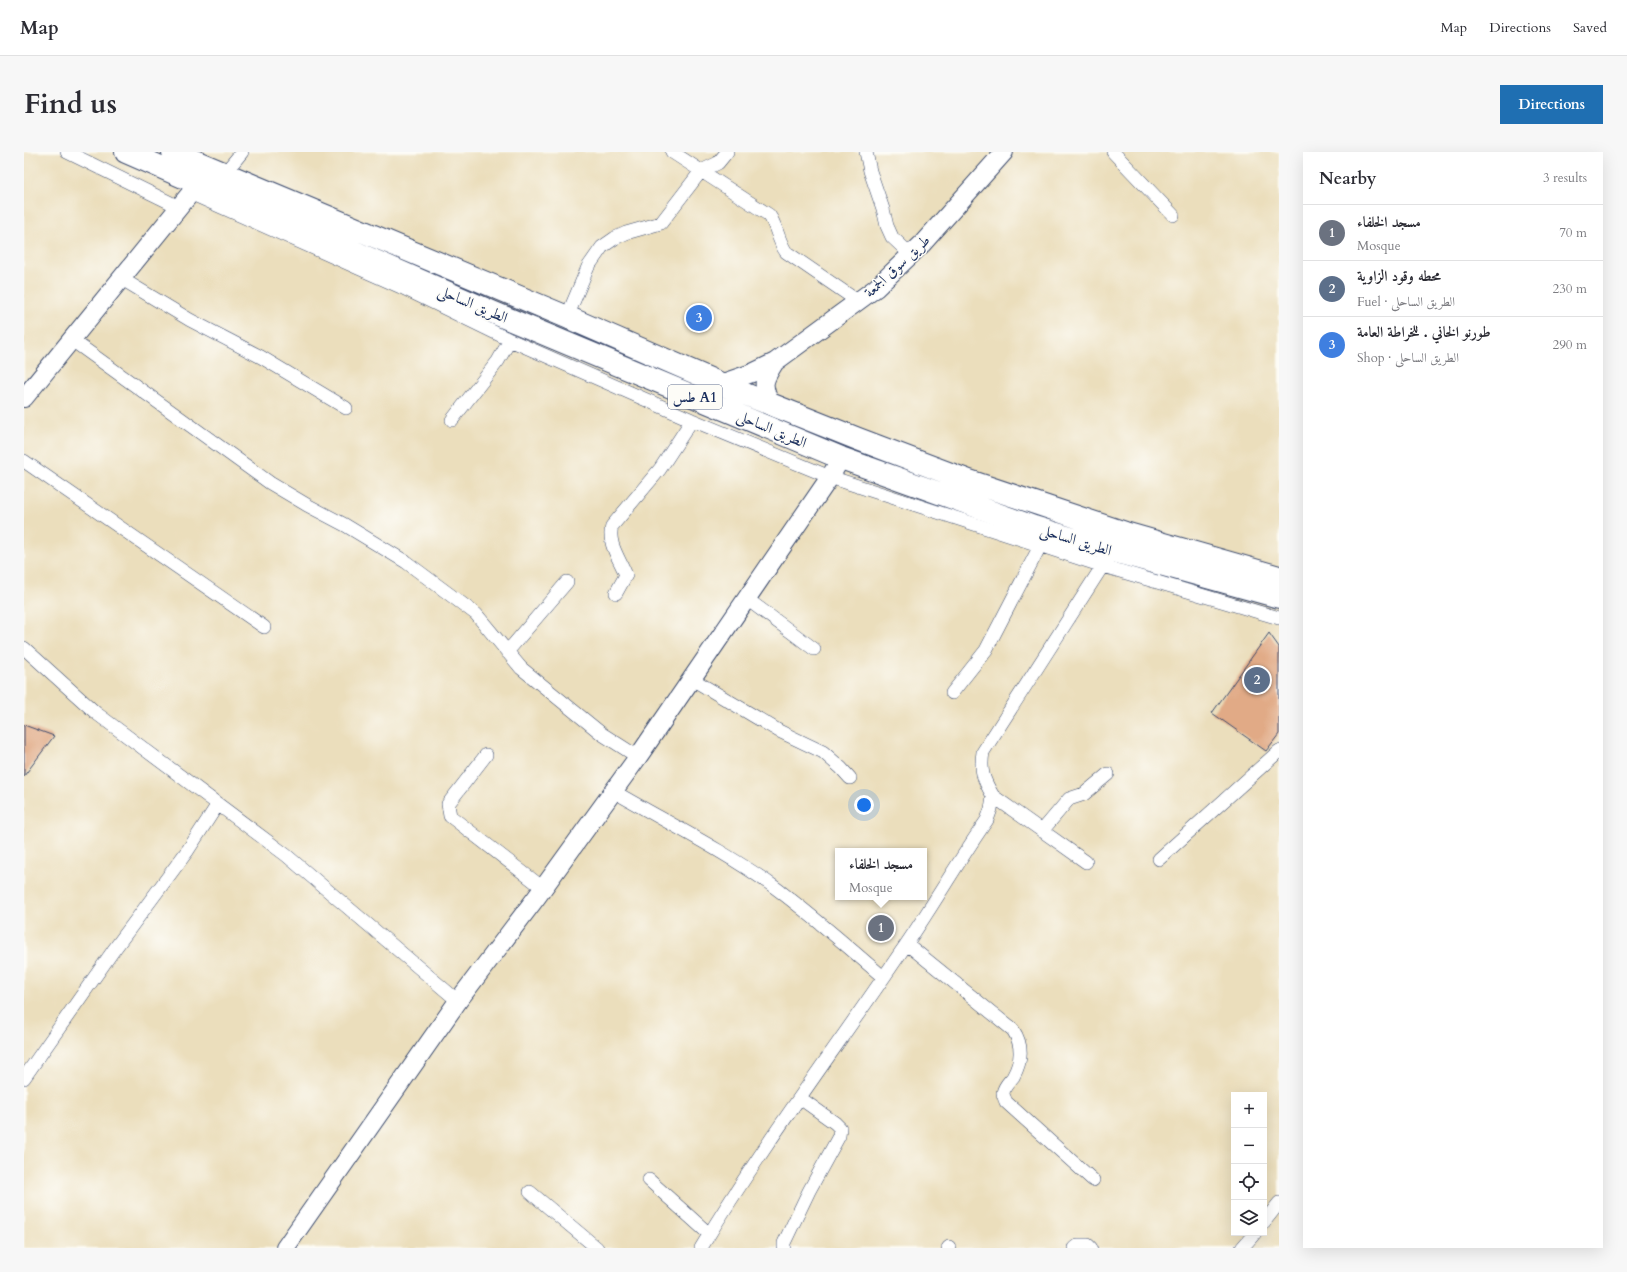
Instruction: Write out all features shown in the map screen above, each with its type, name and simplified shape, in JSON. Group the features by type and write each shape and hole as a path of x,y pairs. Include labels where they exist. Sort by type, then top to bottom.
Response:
{"highway":[{"name":"الطريق الساحلى","path":"126,152 194,189 393,269 841,458 1034,527 1108,559 1279,598"},
{"name":"الطريق الساحلى","path":"173,152 567,317 771,405 969,481 1125,533 1279,577"},
{"path":"393,269 402,248"}],"street":[{"path":"67,152 179,207"},
{"path":"224,174 242,152"},
{"path":"672,152 769,215 772,219 781,244 786,252 859,302"},
{"path":"567,317 588,267 602,247 615,238 626,233 661,223 701,171 718,163 727,152"},
{"path":"866,152 870,171 884,209 887,226 892,237 911,255"},
{"name":"طريق سوق الجمعة","path":"720,384 775,362 859,302 911,255 1004,152"},
{"path":"1113,152 1173,215"},
{"path":"24,398 194,189 510,340 692,420 830,477 1040,546 1108,559 1279,618"},
{"path":"122,279 190,320 261,357 346,408"},
{"path":"72,340 270,483 345,525 406,562 472,610 521,668 602,734 638,757"},
{"path":"452,420 498,361 510,340"},
{"name":"طريق سوق الجمعة","path":"771,405 764,390 766,376 775,362"},
{"path":"616,593 626,575 611,542 610,534 612,526 660,469 692,420"},
{"path":"285,1248 458,1001 543,888 638,757 830,477 841,458"},
{"path":"24,461 264,627"},
{"path":"1086,862 993,796 984,782 981,767 983,752 1125,533"},
{"path":"952,693 986,650 1040,546"},
{"path":"507,652 567,582"},
{"path":"747,599 814,650"},
{"path":"24,648 96,713 286,855 458,1001"},
{"path":"692,679 779,731 823,752 850,778"},
{"path":"1159,859 1279,751"},
{"path":"486,755 448,804 450,816 543,888"},
{"path":"1042,831 1069,799 1084,794 1108,774"},
{"path":"613,791 745,868 772,886 801,908 883,977"},
{"path":"701,1248 800,1098 907,944 987,820 991,810 993,796"},
{"path":"24,1078 113,951 188,850 218,804"},
{"path":"907,944 1013,1030 1018,1038 1020,1047 1020,1062 1012,1078 1005,1086 1003,1094 1006,1102 1093,1180"},
{"path":"784,1248 784,1242 809,1191 839,1136 840,1128 800,1098"},
{"path":"649,1180 710,1234"},
{"path":"530,1192 597,1248"},
{"path":"1267,1218 1279,1203"},
{"path":"1242,1248 1252,1236"},
{"path":"1074,1248 1078,1245 1088,1246 1091,1248"}],"building":[{"path":"1269,633 1279,647 1279,734 1266,751 1212,713"},
{"path":"24,725 54,736 24,776"}],"place":[{"name":"طورنو الخاني . للخراطة العامة","path":"699,318"},
{"name":"محطه وقود الزاوية","path":"1257,680"},
{"name":"مسجد الخلفاء","path":"881,928"}]}
